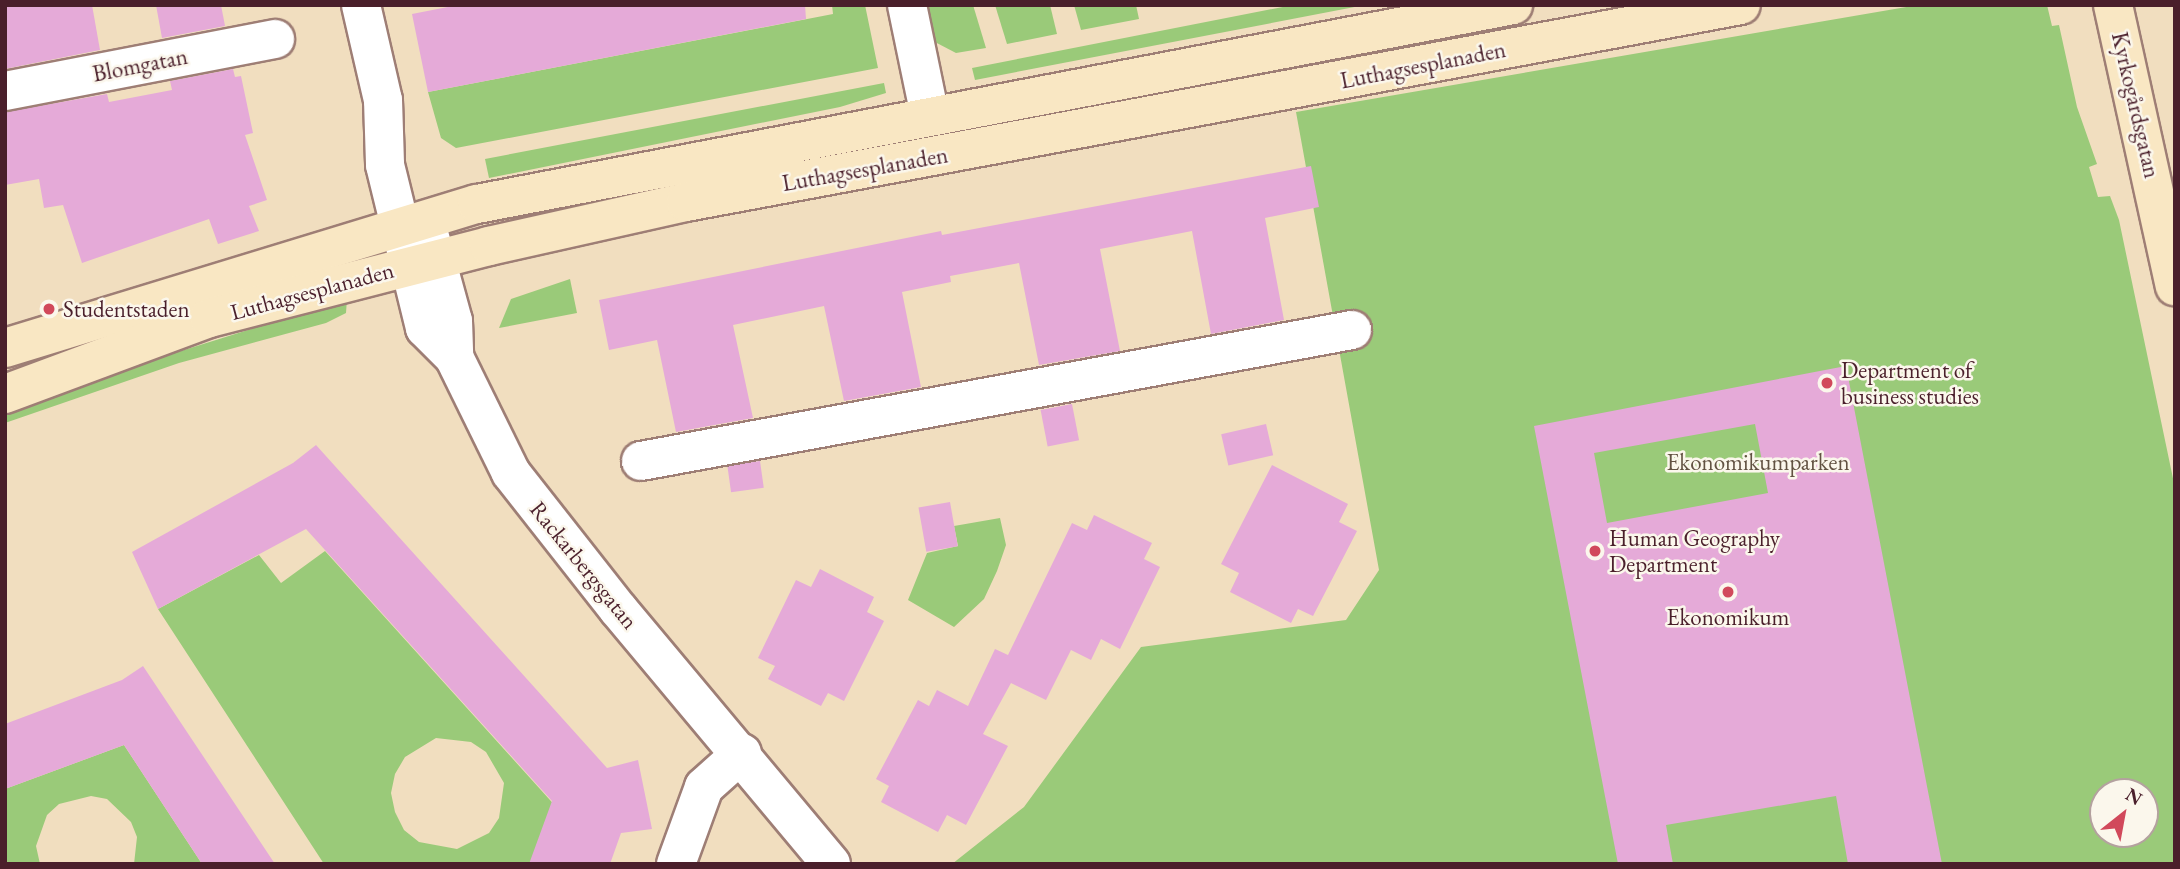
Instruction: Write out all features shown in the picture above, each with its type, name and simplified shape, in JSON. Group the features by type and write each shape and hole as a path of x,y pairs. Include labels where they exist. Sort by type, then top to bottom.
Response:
{"main road":[{"name":"Luthagsesplanaden","path":"5,348 477,204 1471,9 1513,5"},
{"name":"Luthagsesplanaden","path":"5,394 209,318 423,262 686,202 1741,5"},
{"name":"Kyrkogårdsgatan","path":"2113,5 2175,286"}],"street":[{"name":"Rackarbergsgatan","path":"361,5 383,100 409,159 412,222 423,262 425,328 454,357 512,473 618,609 742,753 831,864"},
{"path":"907,5 930,116"},
{"name":"Blomgatan","path":"5,91 275,39"},
{"path":"640,461 1352,330"},
{"path":"676,864 704,788 742,753"}],"green space":[{"path":"832,5 865,5 878,68 456,148 441,138 428,92 833,14"},
{"path":"924,5 973,5 986,48 956,53 933,41"},
{"path":"995,5 1050,5 1057,34 1007,44"},
{"path":"1074,5 1136,5 1139,19 1081,30"},
{"path":"1293,5 1365,5 975,80 972,68"},
{"name":"Ekonomikumparken","path":"1918,5 2047,5 2052,26 2059,25 2077,107 2097,164 2089,167 2098,197 2110,196 2119,220 2175,488 2175,864 952,864 1024,807 1141,647 1346,620 1379,570 1296,112"},
{"path":"884,83 886,93 840,107 489,178 485,159"},
{"path":"570,279 577,313 499,328 511,299"},
{"path":"347,299 346,313 326,323 179,363 5,423 5,406"},
{"path":"1000,518 1006,545 997,571 984,599 954,627 908,600 927,553 958,546 954,526"},
{"path":"325,551 559,810 529,864 324,864 158,609 259,555 281,583","holes":["436,738 471,742 486,752 504,783 499,818 489,833 457,849 419,842 404,830 395,812 391,793 395,774 405,757"]},
{"path":"124,745 202,864 134,864 137,837 131,822 107,799 91,796 59,804 47,815 36,846 40,864 5,864 5,789"}],"building":[{"path":"5,5 92,5 100,50 5,69"},
{"path":"156,5 221,5 225,26 162,38"},
{"path":"458,5 805,5 806,19 428,92 412,14"},
{"path":"233,69 235,77 241,76 253,133 245,135 267,200 249,206 259,231 218,244 209,219 82,263 63,205 44,208 39,179 5,185 5,112 107,94 109,102 172,90 170,81"},
{"path":"1311,166 1319,207 1265,218 1284,320 1211,334 1192,231 1100,249 1120,351 1039,365 1019,263 950,276 951,282 902,292 921,387 844,401 824,306 733,325 753,418 676,432 657,340 609,350 599,300 941,231 942,235"},
{"name":"Ekonomikum","path":"1846,366 1942,864 1848,864 1836,796 1666,825 1673,864 1618,864 1534,426","holes":["1755,424 1768,493 1607,523 1594,453"]},
{"path":"1072,404 1079,440 1048,446 1041,410"},
{"path":"1266,424 1273,455 1228,466 1221,434"},
{"path":"316,445 607,768 638,760 652,829 621,833 610,864 529,864 552,801 306,529 158,609 132,552 293,463"},
{"path":"760,461 764,488 731,492 727,466"},
{"path":"1272,465 1348,504 1339,522 1357,531 1313,616 1298,609 1291,623 1230,592 1239,573 1221,564"},
{"path":"950,502 958,546 926,552 918,508"},
{"path":"1094,515 1152,543 1144,559 1160,567 1120,649 1101,639 1091,660 1071,650 1046,700 1011,683 983,734 1008,746 966,825 947,815 938,832 881,802 889,786 876,779 918,700 929,706 937,690 968,706 995,649 1008,655 1072,523 1087,530"},
{"path":"820,569 874,597 867,612 884,621 844,701 828,693 821,706 768,679 775,666 758,658 796,580 811,587"},
{"path":"143,666 275,864 202,864 124,745 5,789 5,724 122,680"}],"place":[{"name":"Studentstaden","path":"49,309"},
{"name":"Department of business studies","path":"1827,383"},
{"name":"Human Geography Department","path":"1595,551"},
{"name":"Ekonomikum","path":"1728,592"}]}
